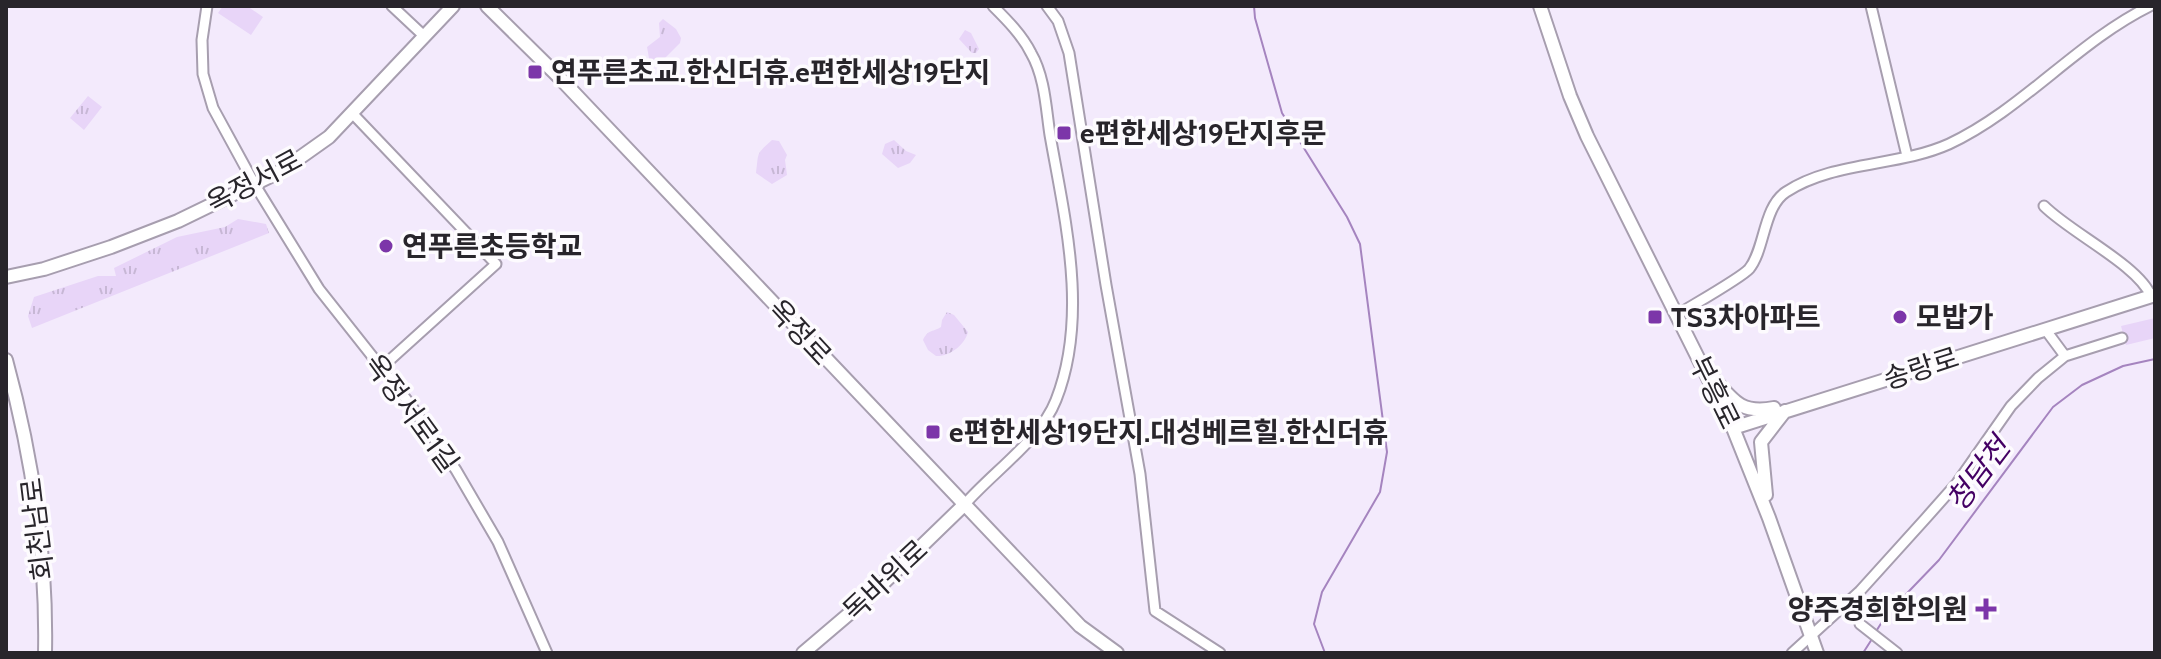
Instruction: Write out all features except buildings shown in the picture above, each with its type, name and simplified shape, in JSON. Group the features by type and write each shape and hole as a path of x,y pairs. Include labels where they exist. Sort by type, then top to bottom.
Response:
{"main road":[{"name":"옥정서로","path":"6,277 44,269 178,221 255,185 313,150 329,137 453,6"},
{"name":"옥정로","path":"487,6 558,76 1080,626 1117,653"},
{"name":"부흥로","path":"1540,6 1587,136 1733,428 1817,653"},
{"name":"송랑로","path":"1733,428 2153,296"},
{"name":"회천남로","path":"6,360 31,471 41,540 45,653"},
{"path":"1702,366 1737,404 1747,410 1762,411 1821,400"},
{"path":"1769,518 1761,442 1785,411"},
{"name":"독바위로","path":"803,653 870,596 965,504"}],"street":[{"name":"옥정서로1길","path":"207,6 202,40 203,74 213,108 255,185 319,289 410,404 456,470 498,542 547,653"},
{"path":"392,6 424,36"},
{"path":"965,504 984,481 1031,437 1056,402 1068,357 1073,301 1062,206 1040,75 1031,53 1010,23 993,6"},
{"path":"1047,6 1058,21 1069,53 1140,474 1155,611 1220,653"},
{"path":"1871,6 1907,156"},
{"path":"1677,315 1749,269 1775,202 1784,193 1813,178 1948,144 2013,104 2050,73 2130,16 2150,6"},
{"path":"352,113 496,264 381,368"},
{"path":"2044,206 2060,222 2126,268 2153,296"},
{"path":"2045,329 2065,356"},
{"path":"1792,653 1860,591 1917,529 1957,483 2011,406 2065,356 2122,338"},
{"path":"1860,624 1897,653"}],"green space":[{"path":"223,6 247,6 263,17 251,35 218,13"},
{"path":"663,19 676,29 680,43 658,65 650,64 647,47 660,37 659,23"},
{"path":"965,30 971,33 979,49 976,53 972,53 959,39"},
{"path":"88,96 102,107 84,130 70,118"},
{"path":"772,140 779,141 787,155 787,175 772,184 756,173 759,155"},
{"path":"894,140 916,155 910,163 898,168 882,154 885,144"},
{"path":"238,219 266,224 269,233 32,328 28,316 34,297 98,276 116,276 114,268 177,237 225,227"},
{"path":"947,312 954,315 968,332 956,349 936,356 928,350 923,340 929,332 941,327"},
{"path":"2155,318 2155,338 2126,345 2121,326"}],"waterway":[{"path":"1254,6 1282,113 1347,217 1360,244 1387,452 1380,492 1322,592 1314,624 1325,653"},
{"name":"청담천","path":"1875,633 1887,614 1939,560 2053,407 2082,385 2123,366 2155,359"},
{"name":"청담천","path":"1863,653 1872,639"}],"place":[{"name":"연푸른초교.한신더휴.e편한세상19단지","path":"535,72"},
{"name":"e편한세상19단지후문","path":"1064,133"},
{"name":"연푸른초등학교","path":"386,246"},
{"name":"TS3차아파트","path":"1655,317"},
{"name":"모밥가","path":"1900,317"},
{"name":"e편한세상19단지.대성베르힐.한신더휴","path":"933,432"},
{"name":"양주경희한의원","path":"1986,609"}]}
